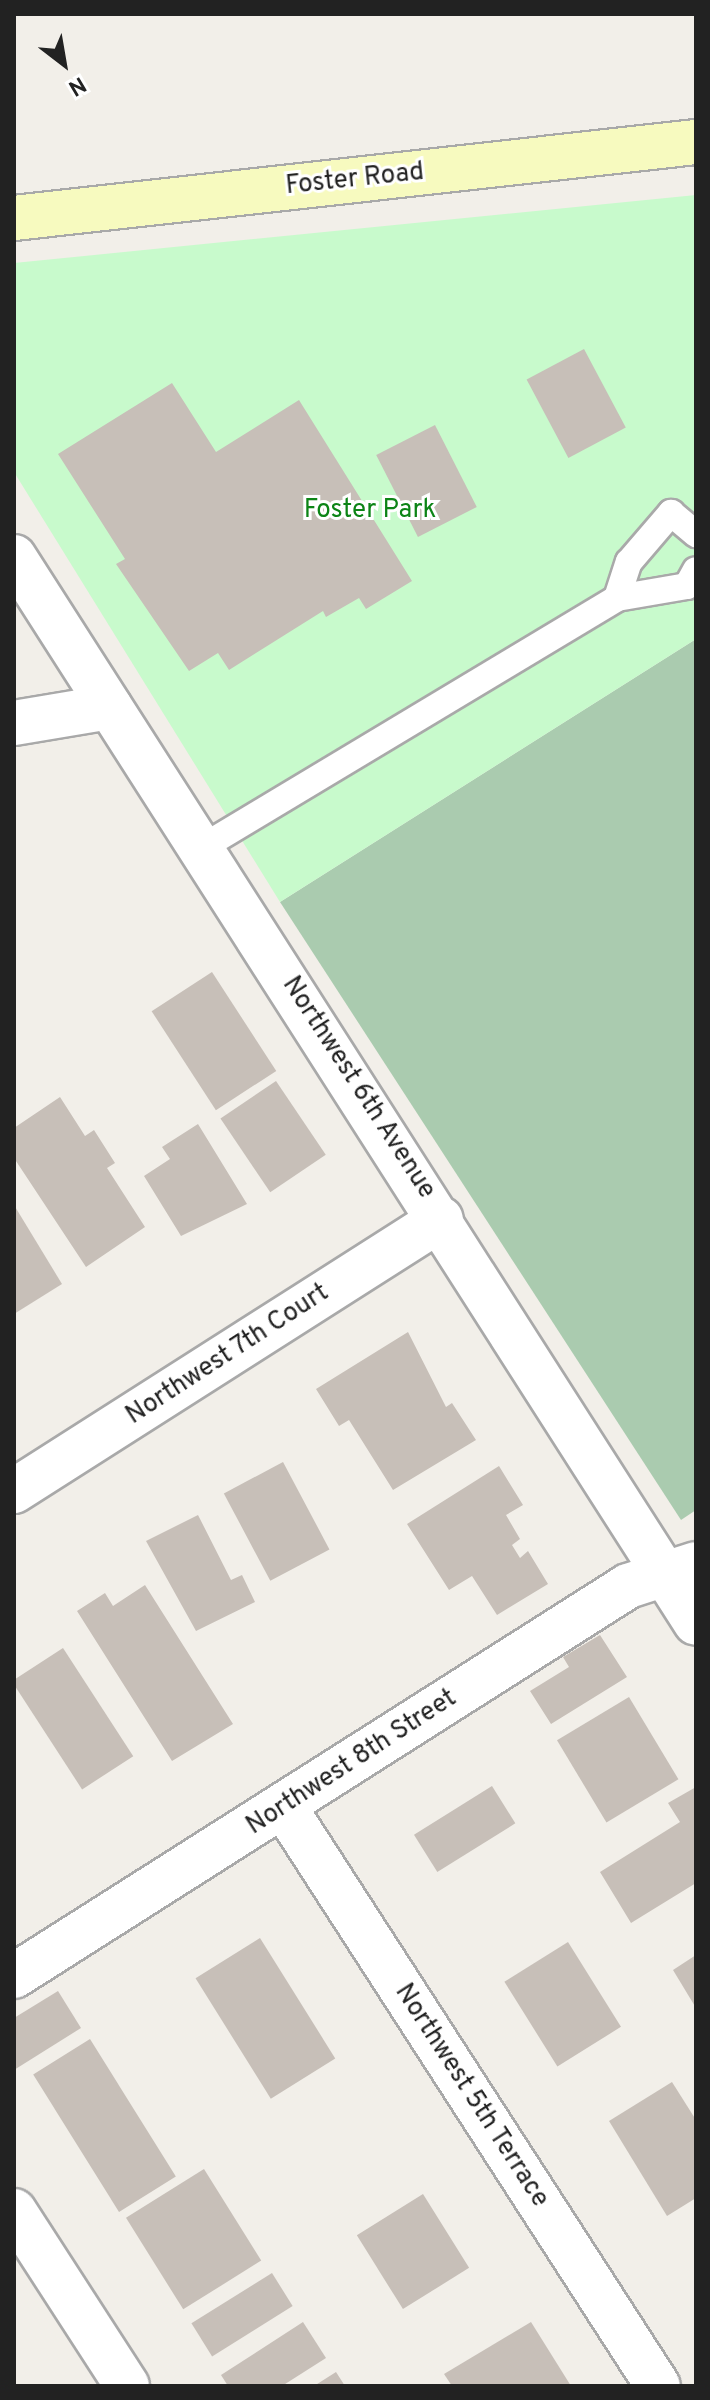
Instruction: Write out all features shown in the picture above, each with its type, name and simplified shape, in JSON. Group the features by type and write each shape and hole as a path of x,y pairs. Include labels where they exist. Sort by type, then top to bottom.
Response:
{"street":[{"name":"Foster Road","path":"14,218 696,142"},
{"name":"Northwest 6th Avenue","path":"14,557 441,1219 682,1571 696,1623"},
{"path":"14,723 110,707"},
{"name":"Northwest 7th Court","path":"14,1491 441,1219"},
{"name":"Northwest 8th Street","path":"14,1976 628,1586 682,1571"},
{"name":"Northwest 5th Terrace","path":"284,1807 658,2386"},
{"path":"14,2211 127,2386"}],"lane":[{"path":"617,598 629,562 671,513 696,534"},
{"path":"203,847 617,598 687,586 696,570"}],"green space":[{"name":"Foster Park","path":"696,195 696,639 280,902 14,472 14,263"},
{"path":"696,639 696,1510 681,1520 280,902"}],"building":[{"path":"584,349 626,428 568,458 527,380"},
{"path":"172,383 216,452 299,400 412,581 366,609 359,598 326,617 323,611 229,670 218,653 189,671 116,564 125,559 58,454"},
{"path":"435,425 477,507 418,537 376,455"},
{"path":"212,972 276,1071 216,1110 152,1011"},
{"path":"276,1081 326,1155 270,1192 220,1118"},
{"path":"60,1097 85,1136 94,1130 115,1163 107,1168 145,1227 86,1267 14,1158 14,1128"},
{"path":"198,1124 247,1204 181,1236 144,1176 170,1159 162,1147"},
{"path":"14,1205 62,1284 14,1314"},
{"path":"408,1332 446,1407 452,1403 476,1440 393,1490 349,1420 339,1426 316,1389"},
{"path":"283,1462 329,1549 270,1581 224,1493"},
{"path":"499,1466 523,1505 506,1515 520,1539 512,1545 520,1558 528,1551 548,1584 497,1615 472,1576 449,1590 407,1524"},
{"path":"198,1515 231,1580 242,1575 255,1602 196,1631 146,1541"},
{"path":"145,1585 233,1724 172,1761 77,1611 105,1593 113,1606"},
{"path":"600,1635 627,1677 551,1724 530,1691 569,1667 563,1657"},
{"path":"63,1648 133,1756 82,1789 14,1685 14,1680"},
{"path":"629,1697 678,1779 606,1823 557,1740"},
{"path":"492,1786 515,1823 437,1872 414,1835"},
{"path":"696,1787 696,1883 631,1923 600,1872 680,1822 668,1803"},
{"path":"260,1938 335,2058 271,2099 196,1978"},
{"path":"568,1942 621,2027 557,2067 504,1982"},
{"path":"696,1955 696,2008 673,1970"},
{"path":"58,1991 81,2028 14,2070 14,2018"},
{"path":"90,2039 176,2176 119,2212 33,2075"},
{"path":"672,2082 696,2120 696,2198 667,2216 609,2121"},
{"path":"204,2169 261,2261 183,2309 126,2218"},
{"path":"423,2194 469,2268 403,2309 357,2235"},
{"path":"272,2273 293,2306 212,2356 191,2323"},
{"path":"303,2322 326,2358 282,2386 228,2386 221,2375"},
{"path":"531,2322 571,2386 452,2386 444,2374"},
{"path":"336,2372 345,2386 314,2386"}]}
